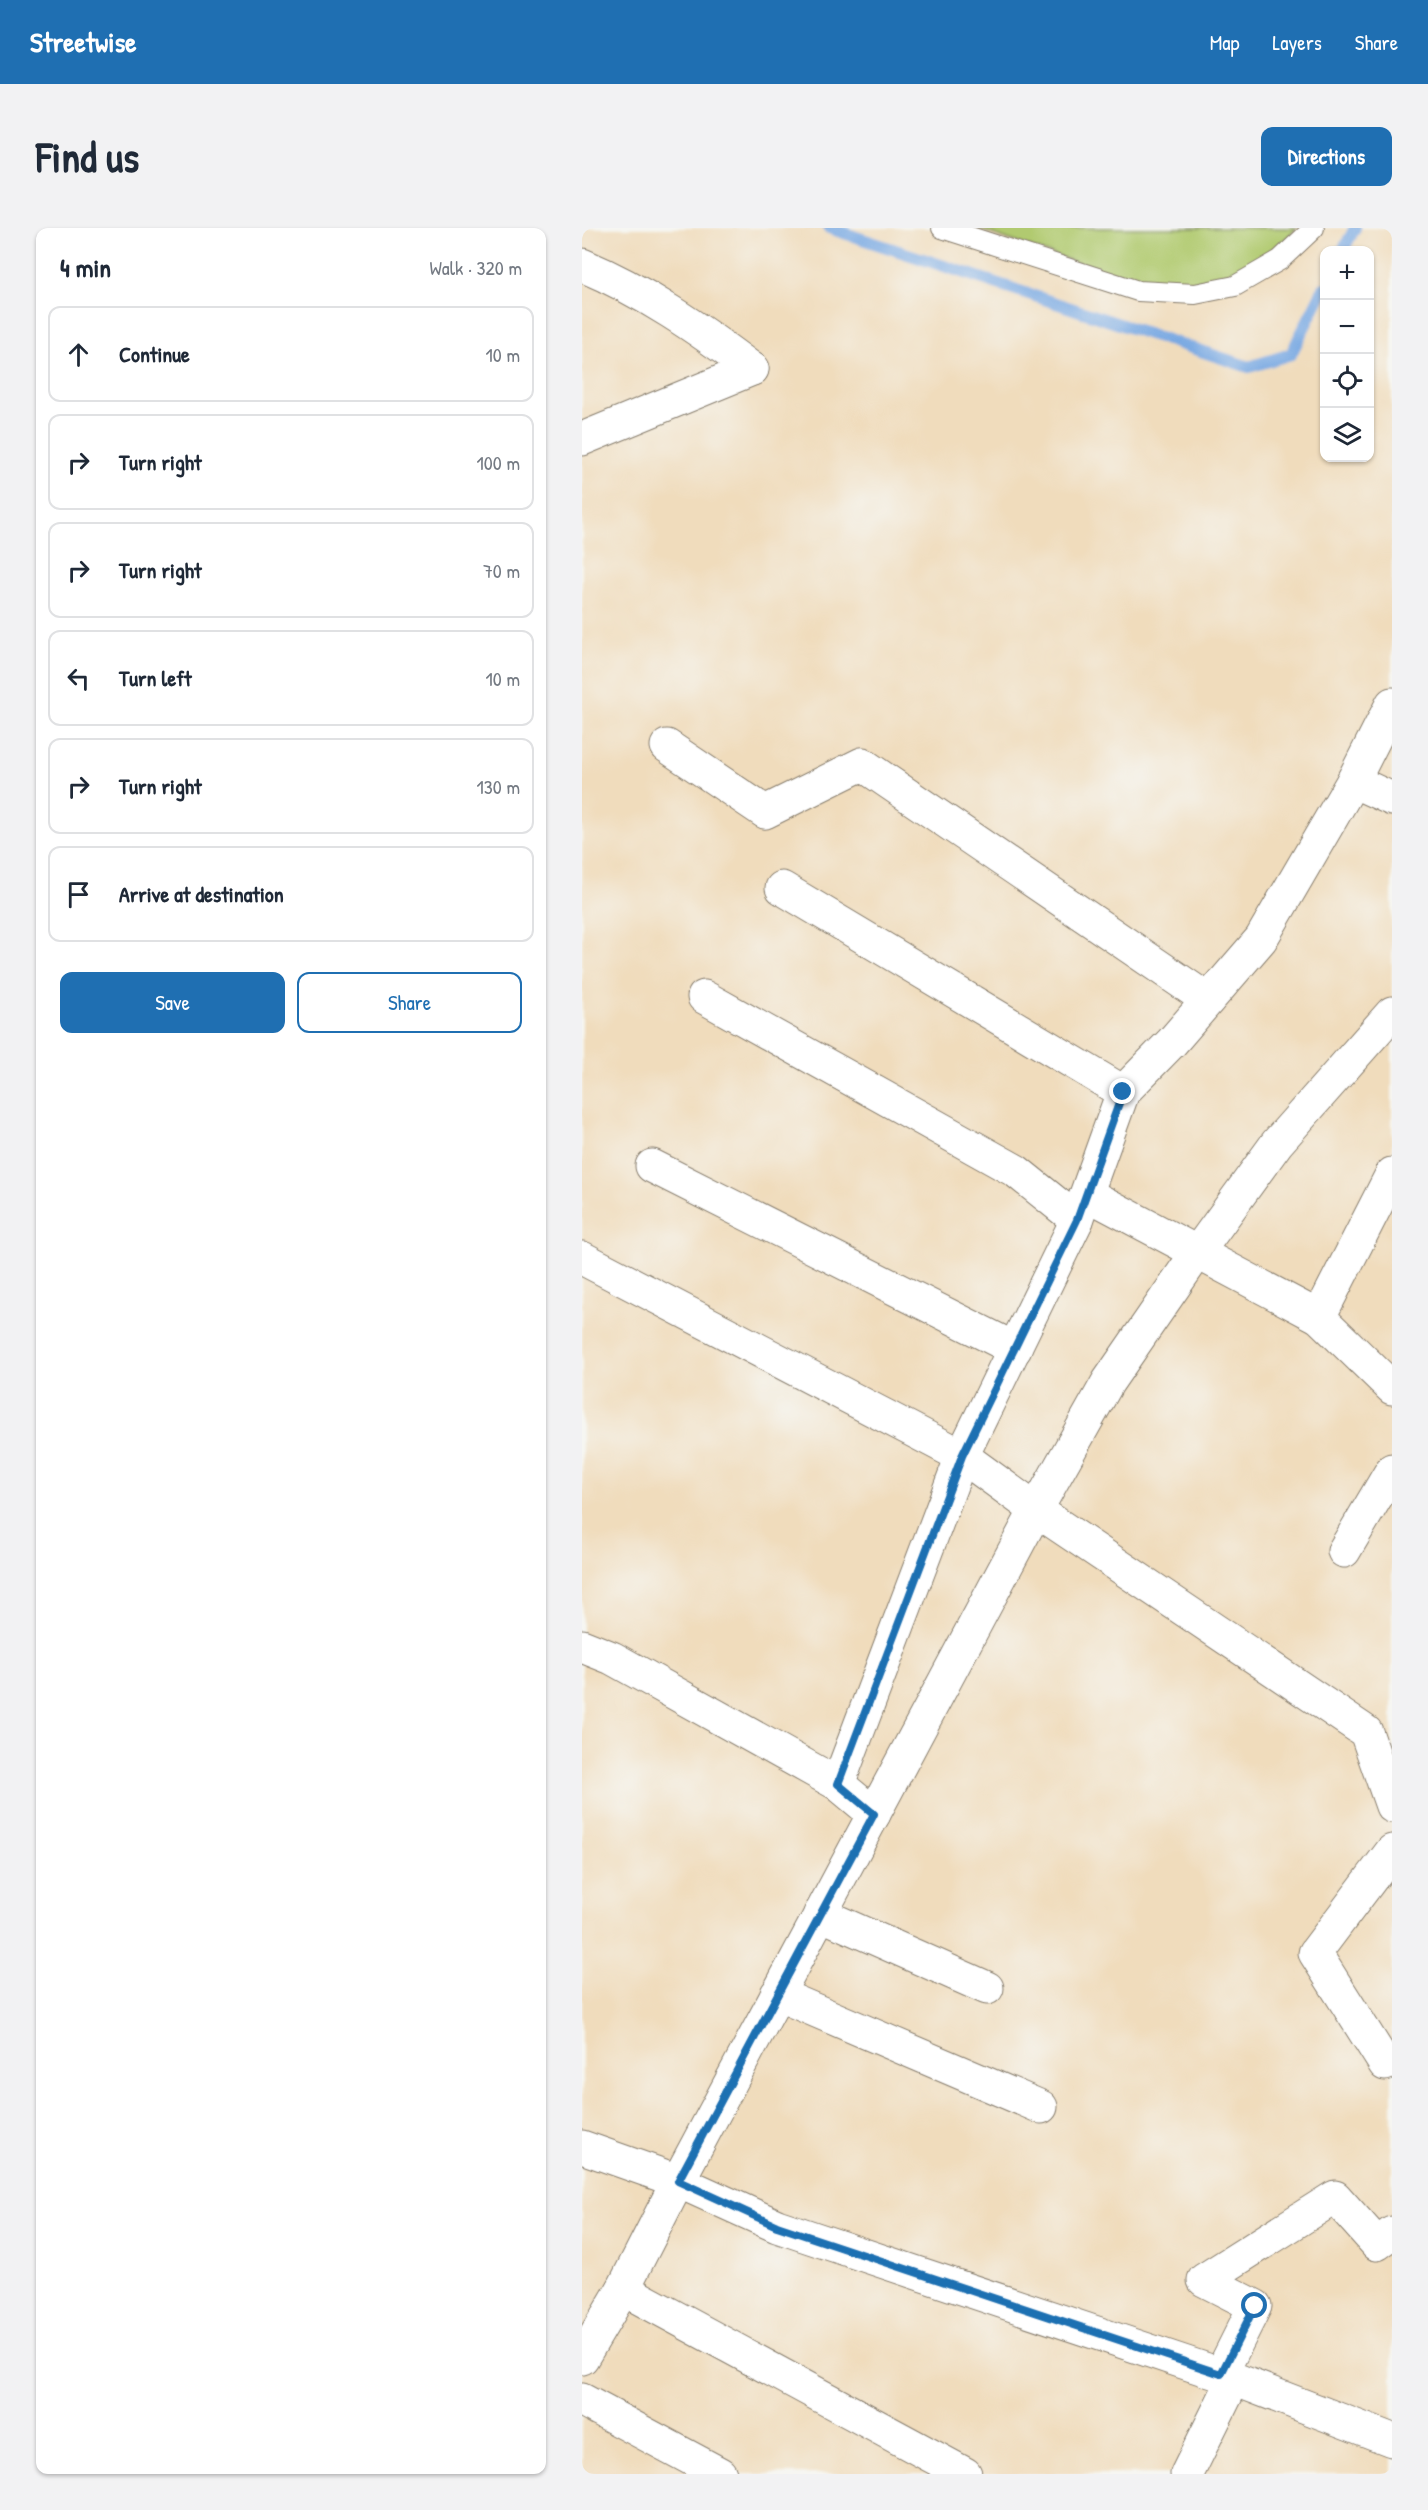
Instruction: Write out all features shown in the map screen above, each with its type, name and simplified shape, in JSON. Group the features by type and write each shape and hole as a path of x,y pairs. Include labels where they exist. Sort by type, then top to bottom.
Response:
{"street":[{"path":"582,265 605,275 688,321 752,369 582,439"},
{"path":"838,1784 962,1456 1082,1207 1123,1092 1172,1042 1261,939 1353,781 1392,704"},
{"path":"666,747 765,812 862,764 1208,1000"},
{"path":"1353,781 1392,799"},
{"path":"782,888 1123,1092"},
{"path":"704,997 1082,1207 1197,1253 1319,1317 1392,1388"},
{"path":"582,2358 623,2289 777,1994 1036,1510 1108,1382 1197,1253 1277,1143 1392,1013"},
{"path":"652,1166 1015,1349"},
{"path":"1319,1317 1392,1174"},
{"path":"582,1258 962,1456 1036,1510 1366,1732 1392,1806"},
{"path":"1344,1551 1392,1470"},
{"path":"582,1646 612,1658 838,1784 874,1814"},
{"path":"1392,1851 1315,1953 1385,2064 1392,2061"},
{"path":"820,1914 987,1988"},
{"path":"777,1994 1041,2107"},
{"path":"582,2146 678,2181 777,2226 1227,2377 1392,2440"},
{"path":"1187,2474 1255,2306 1204,2280 1335,2197 1377,2244 1392,2233"},
{"path":"623,2289 965,2474"},
{"path":"582,2400 720,2474"}],"lane":[{"path":"942,228 1138,291 1195,294 1235,286 1280,260 1314,228"}],"green space":[{"path":"975,228 1297,228 1277,246 1245,267 1208,280 1182,283 1154,281 1091,267"}],"waterway":[{"path":"829,228 1249,367 1291,354 1320,296"},
{"path":"1345,246 1355,228"}],"route":[{"path":"1123,1092 1077,1220 962,1456 838,1784 874,1814 678,2181 777,2226 1221,2374 1255,2306"}]}
